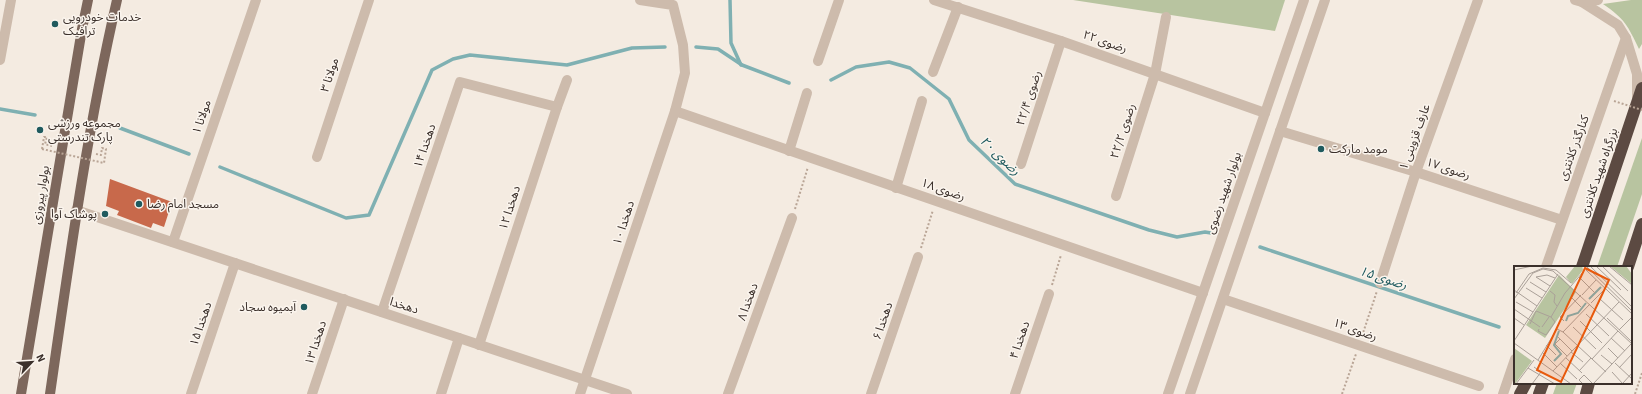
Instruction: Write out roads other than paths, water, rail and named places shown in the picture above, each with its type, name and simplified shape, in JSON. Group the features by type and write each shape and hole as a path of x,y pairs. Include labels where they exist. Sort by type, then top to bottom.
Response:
{"highway":[{"name":"بزرگراه شهید کلانتری","path":"1582,266 1629,129 1639,106 1642,88"},
{"path":"1628,266 1642,224"},
{"path":"1520,394 1525,384"},
{"path":"1539,394 1543,384"},
{"path":"1586,394 1589,384"}],"main road":[{"name":"بولوار پیروزی","path":"21,394 88,0"},
{"path":"50,394 76,210 107,41 117,0"}],"street":[{"path":"0,60 11,0"},
{"name":"مولانا ۱","path":"173,242 256,0"},
{"name":"مولانا ۳","path":"317,157 369,0"},
{"name":"دهخدا ۱۰","path":"580,394 675,112 685,73 683,45 673,5 640,0"},
{"path":"818,61 839,0"},
{"name":"رضوی ۲۲","path":"934,0 1061,41 1265,113"},
{"name":"بولوار شهید رضوی","path":"1168,394 1304,0"},
{"path":"1190,394 1325,0"},
{"name":"عارف قزوینی ۱","path":"1380,283 1416,172 1478,0"},
{"path":"1578,1 1598,0"},
{"path":"1578,1 1618,26 1626,38 1637,74 1639,106"},
{"path":"933,72 958,7"},
{"name":"رضوی ۲۲/۲","path":"1116,196 1155,74 1166,17"},
{"name":"کنارگذر کلانتری","path":"1546,266 1626,38"},
{"name":"رضوی ۲۲/۴","path":"1021,164 1061,41"},
{"name":"دهخدا ۱۲","path":"479,345 556,107 567,80"},
{"name":"دهخدا ۱۴","path":"382,312 460,82 556,107"},
{"path":"789,151 807,93"},
{"path":"896,188 922,101"},
{"name":"رضوی ۱۸","path":"675,112 1203,293"},
{"name":"رضوی ۱۷","path":"1280,131 1416,172 1562,220"},
{"name":"دهخدا","path":"76,210 627,394"},
{"name":"دهخدا ۸","path":"728,394 792,218"},
{"name":"دهخدا ۶","path":"871,394 918,257"},
{"name":"دهخدا ۱۵","path":"191,394 235,263"},
{"name":"دهخدا ۴","path":"1015,394 1049,294"},
{"name":"دهخدا ۱۳","path":"312,394 344,299"},
{"name":"رضوی ۱۳","path":"1223,299 1479,386"},
{"path":"441,394 459,338"},
{"path":"1503,394 1514,362"}],"waterway":[{"path":"730,0 731,43 741,65"},
{"path":"220,167 346,218 369,215 432,70 453,59 470,55 567,65 632,48 665,47"},
{"path":"696,47 718,49 742,65 789,83"},
{"name":"رضوی ۲۰","path":"831,80 856,67 889,62 910,68 949,99 969,140 1015,184 1149,230 1177,237 1205,232 1211,233"},
{"path":"0,109 35,115"},
{"path":"120,128 189,154"},
{"name":"رضوی ۱۵","path":"1260,247 1499,327"}],"place":[{"name":"خدمات خودرویی ترافیک","path":"55,24"},
{"name":"مجموعه ورزشی پارک تندرستی","path":"40,130"},
{"name":"مومد مارکت","path":"1321,149"},
{"name":"مسجد امام رضا","path":"139,204"},
{"name":"پوشاک آوا","path":"105,214"},
{"name":"آبمیوه سجاد","path":"304,307"}]}
